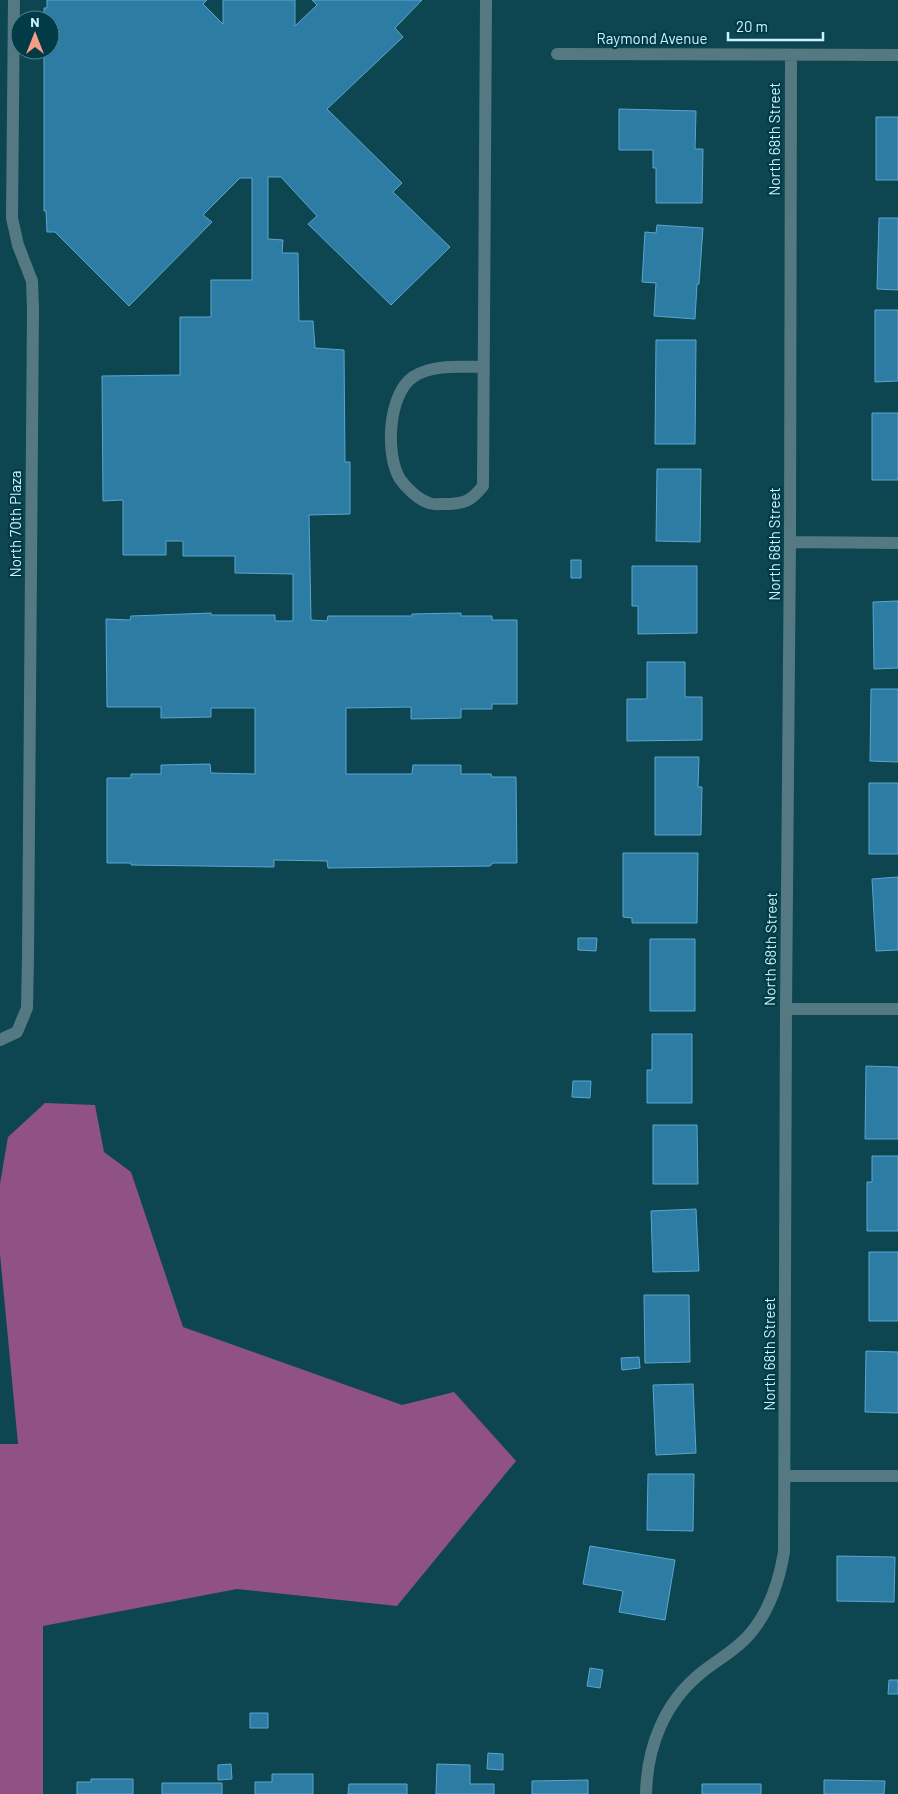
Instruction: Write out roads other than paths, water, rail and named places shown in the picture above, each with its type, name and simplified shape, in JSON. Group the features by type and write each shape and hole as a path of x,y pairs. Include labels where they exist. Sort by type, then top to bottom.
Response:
{"street":[{"name":"North 70th Plaza","path":"0,1040 17,1032 26,1008 28,957 33,309 32,281 18,245 12,218 14,0"},
{"path":"483,367 439,367 413,377 397,396 392,426 391,453 400,479 415,495 430,504 452,504 472,499 483,486 486,0"},
{"name":"Raymond Avenue","path":"557,54 898,55"},
{"name":"North 68th Street","path":"646,1794 647,1775 653,1742 665,1716 681,1693 701,1673 729,1654 749,1634 771,1601 781,1574 784,1552 791,55"},
{"path":"790,542 898,543"},
{"path":"786,1009 898,1009"},
{"path":"785,1476 898,1476"}]}
